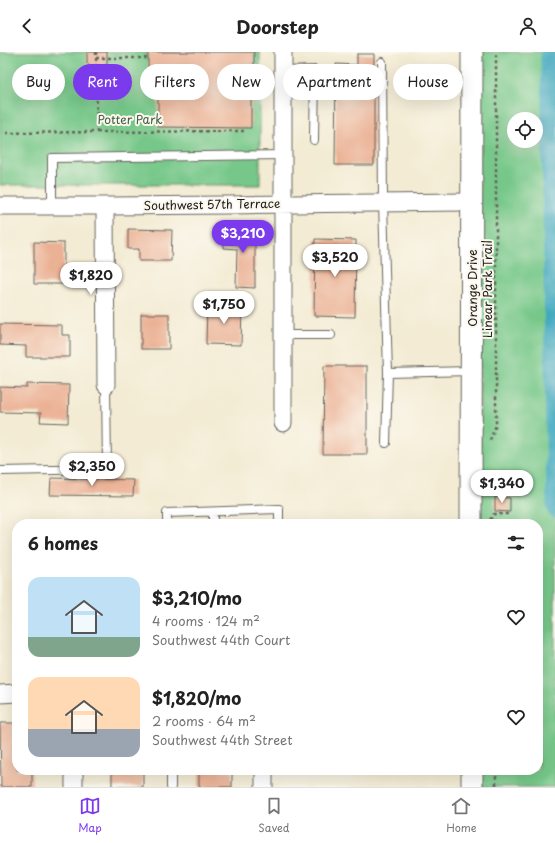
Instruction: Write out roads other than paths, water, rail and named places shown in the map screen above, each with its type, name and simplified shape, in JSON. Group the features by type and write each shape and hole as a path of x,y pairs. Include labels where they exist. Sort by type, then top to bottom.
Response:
{"street":[{"path":"283,52 283,64"},
{"name":"Orange Drive","path":"472,52 472,372 479,519"},
{"path":"283,100 284,423"},
{"name":"Southwest 57th Terrace","path":"0,206 472,202"},
{"path":"105,206 106,385"},
{"path":"0,694 12,694"},
{"path":"74,775 74,787"},
{"path":"264,775 264,787"},
{"path":"472,775 472,787"}],"lane":[{"path":"382,62 388,373 386,443"},
{"path":"314,140 315,100"},
{"path":"52,206 52,158 283,155"},
{"path":"284,335 332,335"},
{"path":"388,373 472,372"},
{"path":"0,471 108,469 106,385"},
{"path":"167,519 167,513 279,509 279,519"},
{"path":"213,512 213,519"},
{"path":"170,775 171,787"}],"waterway":[{"path":"549,52 555,509"}],"park label":[{"name":"Potter Park","path":"130,119"}]}
